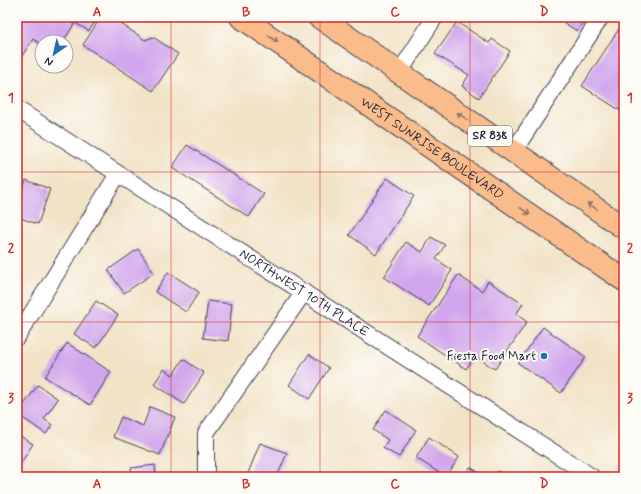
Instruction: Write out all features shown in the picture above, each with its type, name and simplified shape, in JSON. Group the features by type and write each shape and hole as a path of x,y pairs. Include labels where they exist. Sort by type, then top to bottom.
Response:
{"main road":[{"name":"WEST SUNRISE BOULEVARD","path":"241,17 619,274"},
{"name":"SR 838","path":"319,17 624,228"}],"street":[{"path":"399,73 435,17"},
{"path":"513,152 601,17"},
{"name":"NORTHWEST 10TH PLACE","path":"17,109 592,477"},
{"path":"17,336 118,174"},
{"path":"206,476 206,433 304,292"}],"building":[{"path":"23,17 98,17 89,31 75,23 68,34 34,34 34,40 33,39 20,59 17,57 17,27"},
{"path":"101,17 111,17 145,40 153,37 178,54 153,91 83,45"},
{"path":"560,17 586,17 577,31 564,23 566,21"},
{"path":"624,21 624,113 582,86"},
{"path":"457,22 489,43 492,39 510,51 479,98 462,86 469,75 435,54"},
{"path":"187,145 264,194 249,217 172,168"},
{"path":"387,178 414,196 376,254 349,235"},
{"path":"26,180 50,189 38,224 17,217 17,204"},
{"path":"431,237 445,245 436,259 452,270 429,306 384,277 406,242 422,252"},
{"path":"138,249 154,273 124,293 108,270"},
{"path":"168,272 199,292 186,312 155,292"},
{"path":"458,275 482,291 488,281 523,304 516,314 527,322 495,369 475,356 466,369 417,336"},
{"path":"96,301 118,315 96,348 74,334"},
{"path":"208,301 232,304 228,341 203,338"},
{"path":"543,327 586,357 561,393 518,363"},
{"path":"67,343 111,372 90,405 45,377"},
{"path":"309,354 329,368 309,399 289,385"},
{"path":"183,359 204,373 184,404 154,384 164,369 173,375"},
{"path":"38,385 58,399 44,419 52,425 46,434 17,414"},
{"path":"150,407 175,417 160,455 113,437 121,417 143,426"},
{"path":"386,410 416,430 399,457 383,448 388,440 373,430"},
{"path":"17,434 33,444 17,469"},
{"path":"429,437 459,457 446,477 416,458"},
{"path":"260,443 287,453 277,477 247,476"},
{"path":"155,465 156,477 132,477 131,468"},
{"path":"470,467 486,477 464,477"},
{"path":"498,471 507,477 494,477"}],"place":[{"name":"Fiesta Food Mart","path":"544,356"}]}
